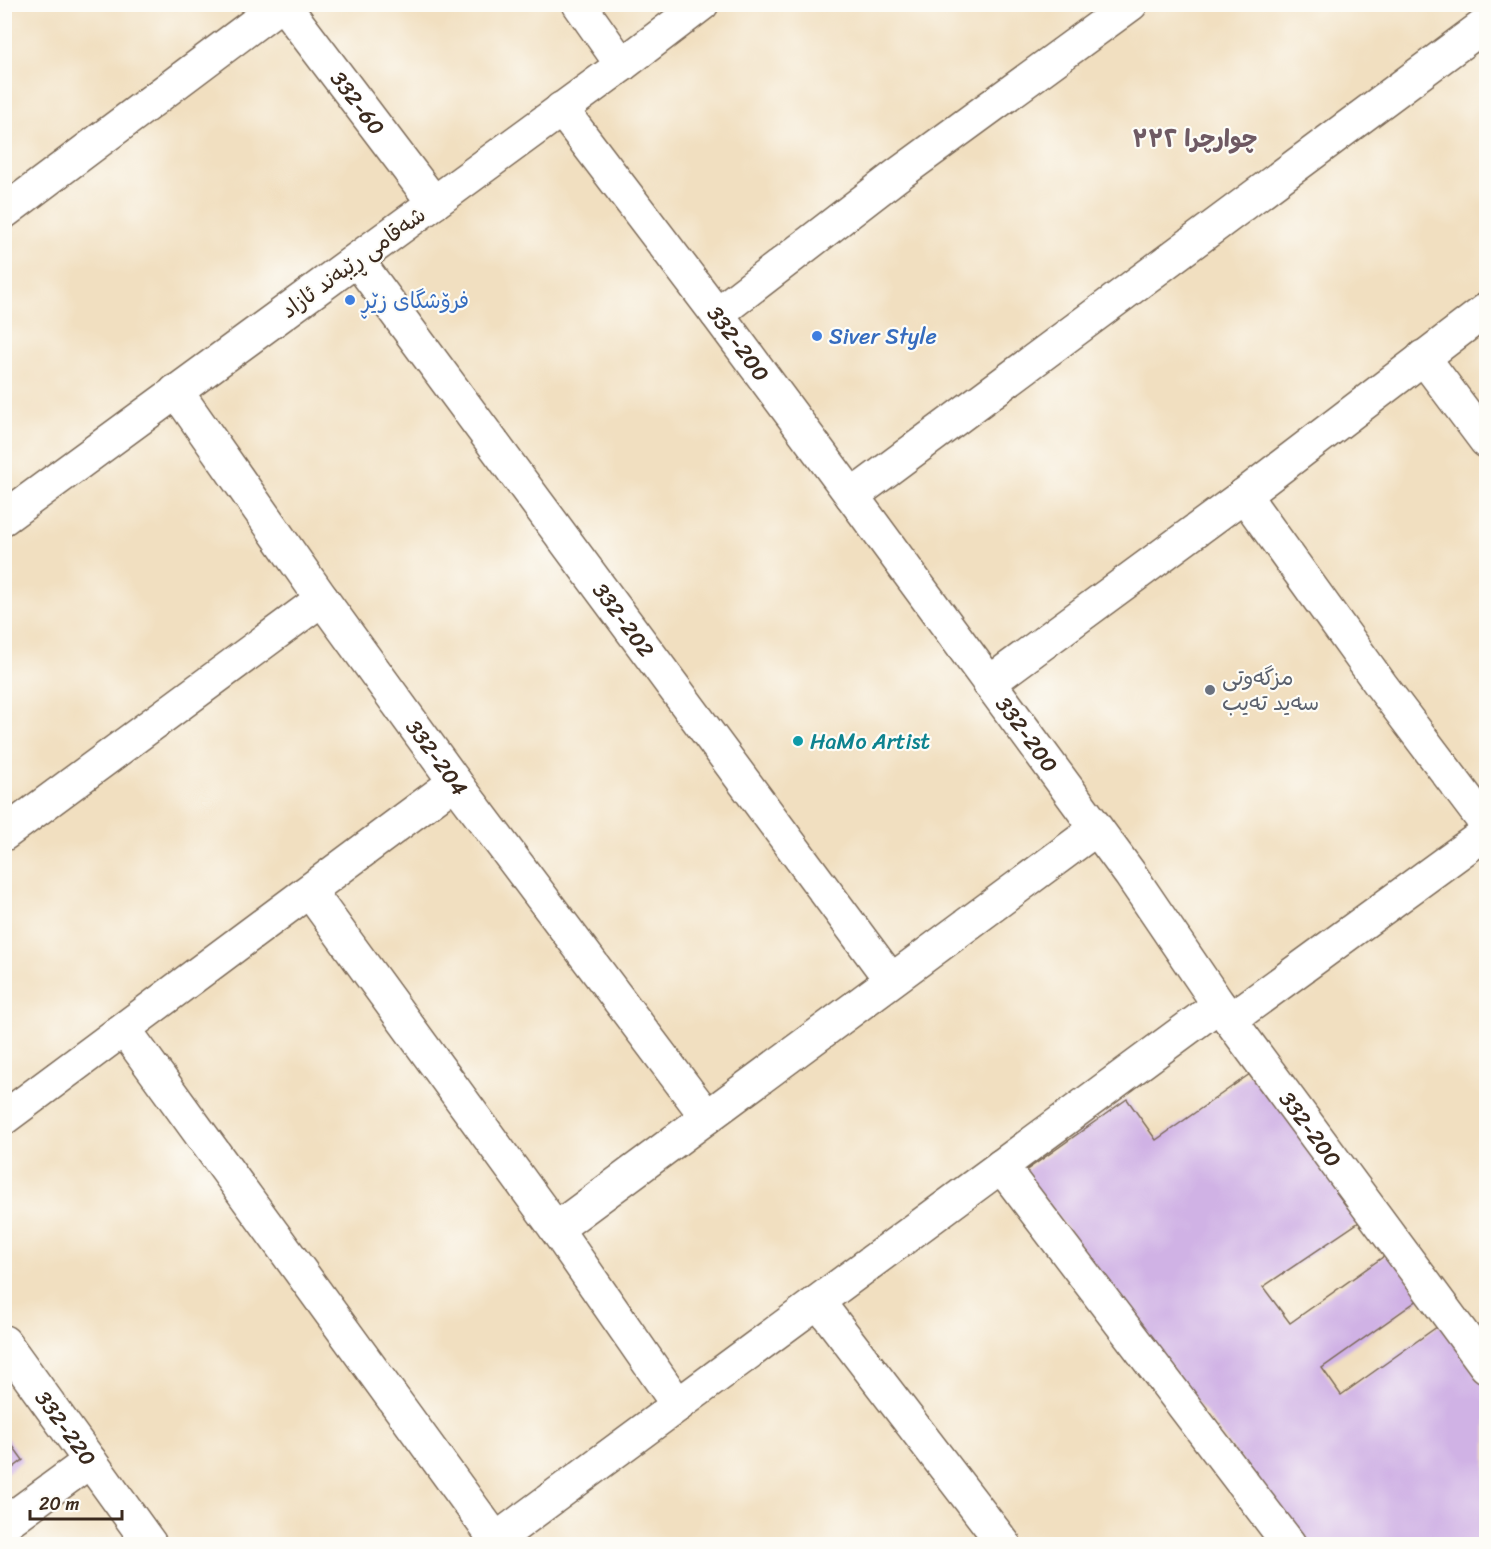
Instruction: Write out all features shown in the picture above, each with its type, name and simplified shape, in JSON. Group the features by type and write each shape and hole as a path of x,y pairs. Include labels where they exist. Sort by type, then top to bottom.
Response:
{"street":[{"name":"332-60","path":"282,4 434,202"},
{"path":"4,212 282,4"},
{"path":"579,4 622,65"},
{"name":"شەقامی ڕێبەند ئازاد","path":"4,519 176,391 357,261 702,4"},
{"path":"717,314 896,176 1131,4"},
{"path":"852,496 1482,35"},
{"name":"332-200","path":"561,109 852,496 1130,874 1224,1012 1486,1366"},
{"name":"332-202","path":"357,261 891,980"},
{"path":"989,683 1244,495 1486,310"},
{"path":"1423,357 1486,441"},
{"name":"332-204","path":"176,391 322,599 455,782 707,1116"},
{"path":"1244,495 1486,824"},
{"path":"4,834 322,599"},
{"path":"4,1118 455,782"},
{"path":"556,1229 1096,829"},
{"path":"124,1029 493,1542 1001,1166 1486,833"},
{"path":"309,892 556,1229 678,1405"},
{"path":"1001,1166 1289,1545"},
{"path":"818,1302 1004,1545"},
{"name":"332-220","path":"4,1342 150,1545"},
{"path":"4,1524 90,1461"}],"building":[{"path":"1257,1069 1362,1220 1263,1287 1290,1323 1390,1252 1422,1297 1322,1368 1341,1395 1441,1324 1486,1387 1486,1544 1304,1544 1024,1172 1127,1099 1156,1140"},
{"path":"4,1434 23,1460 4,1475"}],"place":[{"name":"فرۆشگای زێڕ","path":"350,300"},
{"name":"Siver Style","path":"817,336"},
{"name":"مزگەوتی سەید تەیب","path":"1210,690"},
{"name":"HaMo Artist","path":"798,741"}],"district":[{"name":"چوارچرا ٣٣٢","path":"1195,139"}]}
